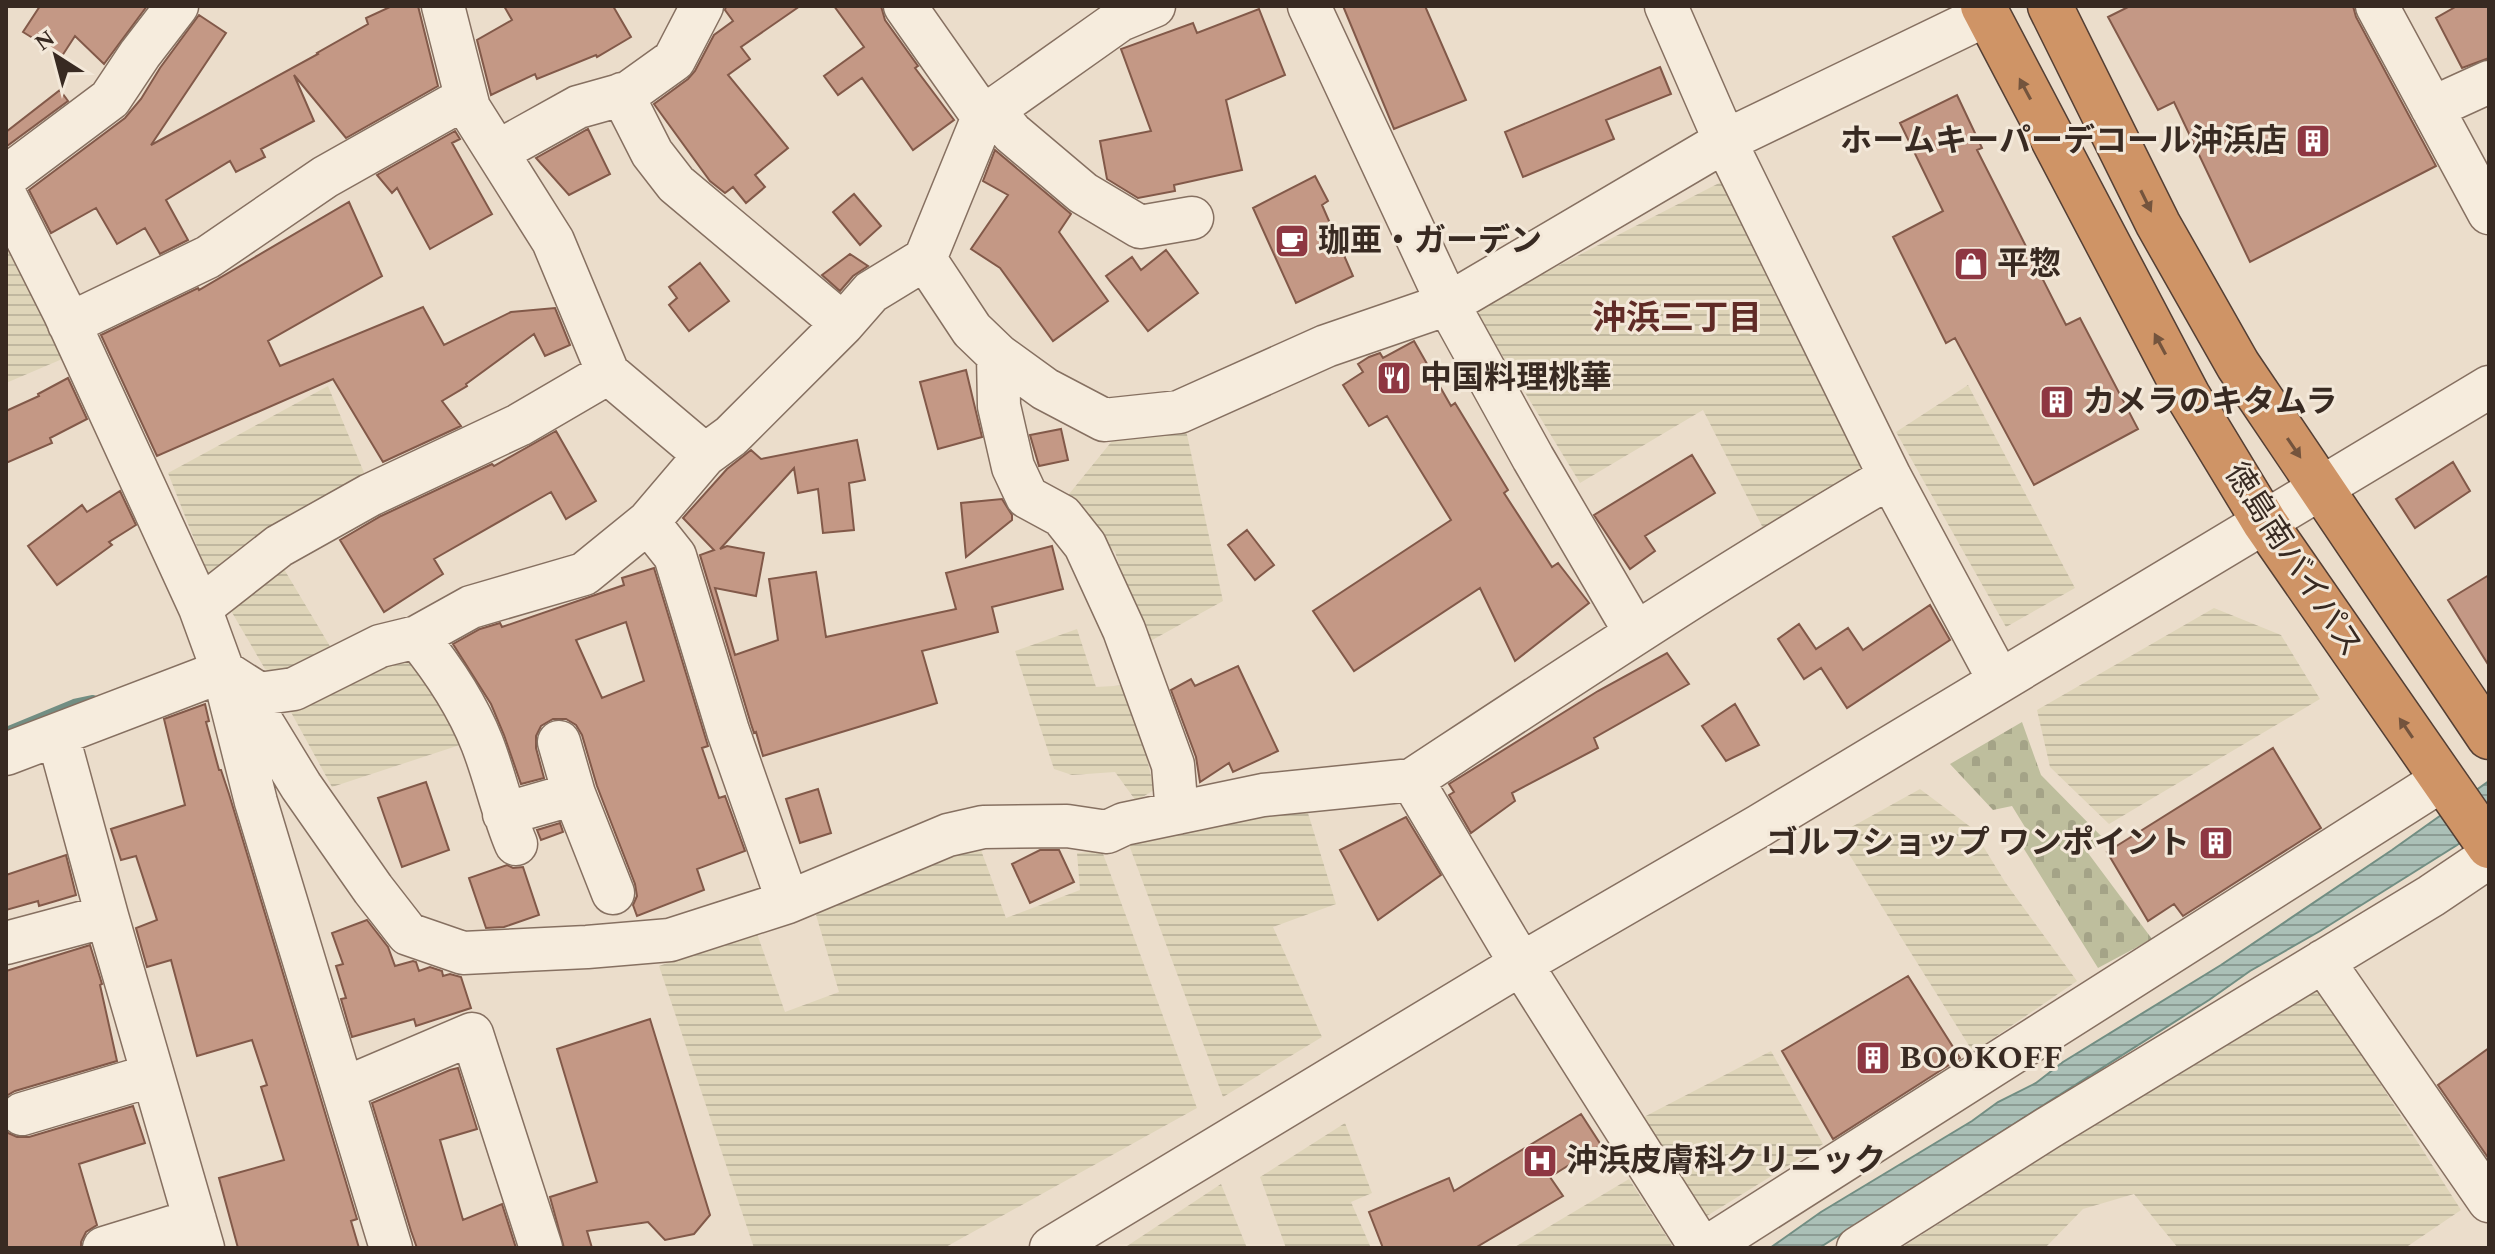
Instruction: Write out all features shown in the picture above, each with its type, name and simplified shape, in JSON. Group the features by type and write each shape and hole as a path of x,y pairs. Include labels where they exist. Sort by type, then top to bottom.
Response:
{"highway":[{"name":"徳島南バイパス","path":"2050,6 2158,224 2238,365 2489,737"},
{"name":"徳島南バイパス","path":"1985,10 2188,396 2265,523 2487,846"}],"street":[{"path":"6,177 110,99 177,6"},
{"path":"443,6 469,108 553,241 608,373 705,455"},
{"path":"497,152 578,107 628,93 674,60 702,6"},
{"path":"905,6 988,114 1083,193 1140,227 1192,218"},
{"path":"223,671 259,694 294,689 380,646 417,637 471,607 584,574 648,522 705,455 731,436 871,292 925,259 988,114 1120,20 1154,6"},
{"path":"1309,6 1448,304 1533,458 1635,632"},
{"path":"1666,6 1725,141 1890,477 1999,680"},
{"path":"2377,6 2489,213"},
{"path":"925,259 972,330 998,355 1045,389 1104,420 1179,412 1326,346 1448,304 1725,141 1985,10"},
{"path":"2432,108 2489,82"},
{"path":"622,94 652,153 676,184 751,228 843,324"},
{"path":"69,324 208,257 325,177 451,106 469,108"},
{"path":"6,197 69,324 200,608 223,671 256,802 391,1248"},
{"path":"998,355 999,406 1013,467 1027,497 1062,516 1085,545 1124,630 1173,765 1177,813"},
{"path":"200,608 279,546 370,495 519,425 608,373"},
{"path":"1051,1248 2489,387"},
{"path":"259,694 260,719 301,786 408,934 463,953 670,940 788,902 948,835 983,827 1067,826 1107,832 1124,824 1263,795 1412,780 1635,632 1776,543 1890,477"},
{"path":"648,522 675,556 728,731 788,902"},
{"path":"417,637 444,670 482,742 510,829 574,794"},
{"path":"6,754 223,671"},
{"path":"58,736 199,1234 104,1248"},
{"path":"559,742 574,794 613,893"},
{"path":"1412,780 1521,964 1703,1248 2446,786"},
{"path":"1858,1248 2048,1128 2431,896 2487,846"},
{"path":"6,943 107,916"},
{"path":"2323,961 2489,1201"},
{"path":"343,1089 472,1034 541,1248"},
{"path":"22,1114 153,1075"}],"shaded area":[{"path":"1723,181 1869,471 1764,530 1703,410 1580,483 1474,309"},
{"path":"6,232 67,357 6,383"},
{"path":"1968,385 2075,588 2006,627 1896,432"},
{"path":"328,386 368,482 209,577 168,473"},
{"path":"1186,430 1223,601 1145,644 1115,552 1085,524 1065,499 1112,441"},
{"path":"278,559 337,658 289,679 265,669 227,604"},
{"path":"2214,608 2281,635 2320,699 2109,824 2050,767 2037,710"},
{"path":"1077,629 1096,687 1131,685 1154,790 1136,801 1115,772 1072,775 1054,769 1015,651"},
{"path":"414,650 472,741 332,787 287,705"},
{"path":"2489,781 2489,825 2250,971 1819,1248 1770,1248 1821,1212 1972,1121 1998,1102 2036,1083 2063,1062 2221,965"},
{"path":"1920,789 1972,828 2005,882 2077,981 1973,1052 1837,835"},
{"path":"1307,810 1336,904 1273,927 1322,1037 1223,1097 1129,845 1228,819"},
{"path":"978,842 1006,918 1080,890 1077,853 1102,851 1197,1108 944,1248 754,1248 659,966 756,931 785,1012 839,992 816,915 890,874"},
{"path":"2316,983 2461,1210 2405,1248 2178,1248 2134,1194 2083,1209 2045,1248 1901,1248"},
{"path":"1771,1051 1823,1144 1702,1219 1642,1118"},
{"path":"1345,1123 1372,1193 1351,1202 1371,1248 1286,1248 1260,1177"},
{"path":"1629,1179 1672,1245 1669,1248 1513,1248"},
{"path":"1221,1184 1247,1248 1124,1248"}],"green space":[{"path":"2022,722 2041,775 2105,840 2088,853 2152,939 2098,968 2019,841 2028,832 2012,806 1993,810 1950,764"}],"building":[{"path":"40,6 147,6 104,64 75,36 62,56 23,32"},
{"path":"392,6 418,6 438,86 346,138 294,75 314,121 261,149 265,157 236,172 230,161 166,200 188,240 160,254 145,228 117,244 96,208 51,233 29,190 125,118 199,15 226,33 151,145 318,54 368,24 366,18"},
{"path":"504,6 613,6 631,37 597,57 537,79 535,74 491,95 477,40 512,20"},
{"path":"726,6 800,6 741,47 750,59 728,75 788,148 755,175 765,187 746,203 733,187 725,193 710,181 654,104 688,79 714,35 733,21 725,10"},
{"path":"834,6 881,6 885,20 918,66 915,68 954,120 913,150 862,78 838,95 824,76 864,47"},
{"path":"1343,6 1425,6 1466,100 1394,129"},
{"name":"ホームキーパーデコール沖浜店","path":"2130,6 2353,6 2356,17 2436,166 2250,262 2174,102 2158,110 2108,17"},
{"path":"2457,6 2489,6 2489,58 2462,68 2436,18"},
{"path":"1259,9 1285,75 1226,100 1242,170 1174,185 1175,191 1138,198 1107,179 1100,141 1151,131 1121,49 1193,23 1197,33"},
{"path":"1660,67 1671,94 1606,120 1614,139 1523,177 1505,132"},
{"path":"60,90 68,101 7,146 6,132"},
{"path":"1957,95 1982,148 1977,150 2066,325 2080,318 2138,429 2034,485 1955,338 1946,343 1893,237 1943,211 1900,123"},
{"path":"588,129 610,174 569,195 536,158"},
{"path":"455,131 460,139 452,143 492,214 430,249 397,188 392,193 377,175"},
{"path":"995,150 1071,214 1059,232 1108,301 1053,341 1000,268 971,249 1008,195 983,181"},
{"name":"珈亜・ガーデン","path":"1315,176 1328,201 1322,205 1353,276 1296,303 1253,208"},
{"path":"854,194 881,226 860,245 833,212"},
{"path":"349,202 382,276 268,341 280,366 423,307 444,345 511,312 555,308 570,345 545,356 534,334 467,386 442,401 461,426 383,462 333,379 157,456 101,335 199,290"},
{"path":"1166,250 1198,293 1148,331 1106,276 1132,257 1141,270"},
{"path":"850,254 868,266 853,276 840,291 822,275"},
{"path":"700,263 729,301 689,331 669,305 677,298 669,287"},
{"path":"1414,341 1451,406 1455,403 1508,490 1504,493 1552,567 1558,563 1589,603 1515,661 1480,588 1354,671 1313,611 1451,520 1387,416 1369,426 1343,385 1363,372 1358,364 1369,357 1380,353 1383,358"},
{"path":"966,370 982,437 938,449 920,382"},
{"path":"68,378 87,419 50,438 52,443 6,463 6,411"},
{"path":"1061,429 1068,460 1039,466 1030,435"},
{"path":"556,431 596,501 566,519 551,492 434,559 443,574 384,612 340,540 381,516 492,464 494,466"},
{"path":"857,440 865,480 849,483 854,530 823,533 818,489 798,493 794,468 720,549 727,546 764,553 756,596 715,588 735,655 778,640 769,579 816,572 826,637 956,609 946,573 1052,546 1063,589 992,607 998,632 922,651 937,703 763,756 700,555 714,550 683,518 727,469 751,450 761,459"},
{"path":"1692,455 1715,493 1645,536 1655,551 1630,569 1594,515"},
{"path":"2453,462 2470,491 2415,528 2396,499"},
{"path":"120,491 136,525 109,542 112,545 57,585 28,546 82,505 87,512"},
{"path":"1002,499 1012,520 966,557 961,503"},
{"path":"1247,530 1274,565 1255,580 1228,545"},
{"path":"654,568 708,746 702,748 719,798 725,796 745,851 697,869 704,890 637,916 633,905 637,896 635,884 576,725 566,719 553,719 541,726 536,736 536,748 544,778 521,784 491,704 453,644 480,629 500,623 502,627 624,585 622,578","holes":["626,622 644,681 602,698 576,640"]},
{"path":"2489,575 2489,666 2448,600"},
{"path":"1930,605 1950,640 1847,708 1821,668 1804,679 1778,639 1799,624 1816,649 1848,628 1863,650"},
{"path":"1667,653 1689,684 1594,738 1598,748 1512,793 1515,801 1471,833 1449,795 1454,792 1449,784 1598,691"},
{"path":"1238,666 1278,751 1233,772 1229,763 1200,782 1196,757 1171,690 1191,679 1195,686"},
{"path":"205,704 209,721 206,722 219,770 229,794 357,1219 351,1221 359,1248 238,1248 219,1178 284,1160 261,1087 267,1085 252,1040 197,1056 171,960 147,967 136,928 157,920 136,856 121,860 111,829 185,805 164,719"},
{"path":"1735,704 1759,745 1726,761 1702,726"},
{"name":"ゴルフショップ ワンポイント","path":"2273,748 2321,828 2183,916 2174,904 2148,921 2107,852"},
{"path":"426,782 449,850 402,867 378,798"},
{"path":"818,789 831,833 800,843 786,799"},
{"path":"1406,817 1441,875 1378,920 1340,850"},
{"path":"560,823 563,832 541,840 537,830"},
{"path":"1040,850 1059,850 1074,882 1030,903 1012,864"},
{"path":"66,855 76,895 39,906 38,901 6,910 6,875"},
{"path":"507,865 523,867 539,915 504,927 486,928 469,878"},
{"path":"367,920 388,947 395,966 413,961 419,971 430,967 442,971 443,976 461,977 471,1008 416,1026 414,1019 352,1037 341,999 346,998 336,966 343,964 332,933"},
{"path":"90,945 102,984 117,1061 6,1096 6,971"},
{"name":"BOOKOFF","path":"1908,976 1960,1058 1833,1139 1782,1051"},
{"path":"650,1019 710,1215 694,1234 665,1240 648,1222 587,1231 592,1248 564,1248 550,1197 597,1182 557,1049"},
{"path":"2489,1048 2489,1159 2438,1085"},
{"path":"458,1068 477,1129 440,1140 463,1220 502,1204 516,1248 417,1248 411,1231 372,1103"},
{"path":"133,1106 145,1143 79,1164 97,1225 86,1232 81,1248 6,1248 6,1132 17,1137 29,1137"},
{"path":"1581,1114 1601,1145 1550,1177 1563,1196 1475,1248 1383,1248 1369,1212 1449,1178 1454,1191"}],"waterway":[{"path":"6,732 74,704 93,700"}],"place":[{"name":"ホームキーパーデコール沖浜店","path":"2313,141"},
{"name":"珈亜・ガーデン","path":"1292,241"},
{"name":"平惣","path":"1971,264"},
{"name":"中国料理桃華","path":"1394,378"},
{"name":"カメラのキタムラ","path":"2057,402"},
{"name":"ゴルフショップ ワンポイント","path":"2216,843"},
{"name":"BOOKOFF","path":"1873,1058"},
{"name":"沖浜皮膚科クリニック","path":"1540,1161"}],"district":[{"name":"沖浜三丁目","path":"1677,319"}]}
